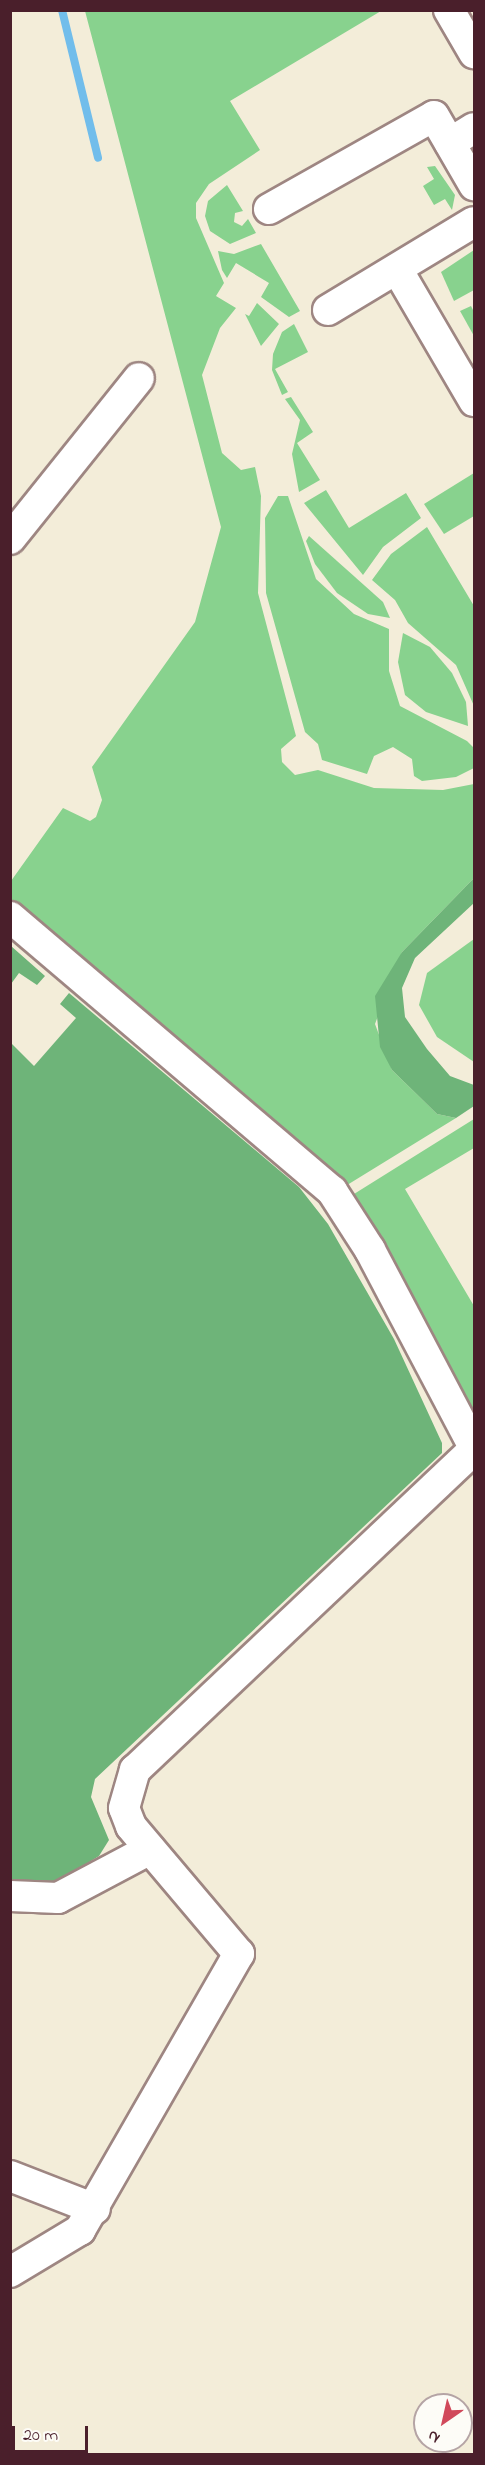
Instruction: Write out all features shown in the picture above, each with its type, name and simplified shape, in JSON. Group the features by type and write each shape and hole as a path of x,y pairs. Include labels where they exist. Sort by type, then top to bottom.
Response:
{"street":[{"path":"449,10 474,53"},
{"path":"269,208 434,116 462,135 474,185"},
{"path":"328,309 474,222"},
{"path":"397,269 474,400"},
{"path":"10,539 139,378"},
{"path":"10,917 332,1191 370,1250 474,1448 135,1770 124,1808 150,1849 239,1954 178,2051 95,2209 80,2230 10,2272"},
{"path":"10,1896 58,1898 150,1849"},
{"path":"10,2176 95,2209"}],"green space":[{"path":"85,11 381,11 230,101 260,150 209,184 196,203 196,218 224,283 216,296 236,308 220,328 202,375 222,453 241,470 255,467 261,496 258,593 296,736 281,749 282,762 295,775 318,770 374,788 443,790 474,784 474,878 402,952 375,1024 392,1070 437,1114 456,1118 339,1190 11,903 11,881 63,808 90,821 96,817 102,800 92,767 195,622 221,527"},
{"path":"435,166 455,195 452,210 445,199 434,205 423,186 434,179 427,167"},
{"path":"227,185 243,211 235,213 234,222 242,226 248,219 256,233 230,244 210,231 205,216 208,201"},
{"path":"261,244 300,311 289,317 261,297 269,283 236,263 227,278 222,270 218,251 234,254"},
{"path":"474,250 474,290 454,301 441,272"},
{"path":"257,303 279,324 261,346 245,314 249,316"},
{"path":"471,306 474,312 474,336 460,311"},
{"path":"294,324 308,352 275,369 288,392 282,395 272,370 273,354 282,332"},
{"path":"291,397 313,432 297,443 320,480 299,492 292,454 300,420 285,399"},
{"path":"474,473 474,516 444,534 424,504"},
{"path":"326,490 349,528 406,493 421,518 383,547 363,575 304,503"},
{"path":"278,496 288,496 316,579 354,614 389,629 389,671 400,706 467,741 474,748 474,768 456,777 422,781 414,776 412,759 393,747 374,756 367,774 322,760 318,744 305,732 266,593 265,518"},
{"path":"427,527 474,606 474,706 456,665 408,623 395,600 372,580 391,554"},
{"path":"309,536 383,602 390,618 368,614 337,593 315,564 306,541"},
{"path":"403,633 430,647 452,673 466,702 468,726 426,712 405,695 398,662"},
{"path":"474,878 474,903 415,958 402,988 405,1017 427,1049 450,1076 474,1085 474,1106 456,1118 437,1114 392,1070 380,1047 375,996 402,952"},
{"path":"474,939 474,1062 437,1037 419,1005 427,973"},
{"path":"11,946 45,976 37,985 19,973 11,984"},
{"path":"69,993 299,1187 328,1224 394,1339 442,1443 442,1453 95,1779 91,1797 109,1840 99,1856 52,1885 10,1887 10,1042 34,1066 76,1018 60,1004"},
{"path":"474,1119 474,1148 405,1189 474,1306 474,1433 346,1199"}],"waterway":[{"path":"62,10 98,158"}]}
